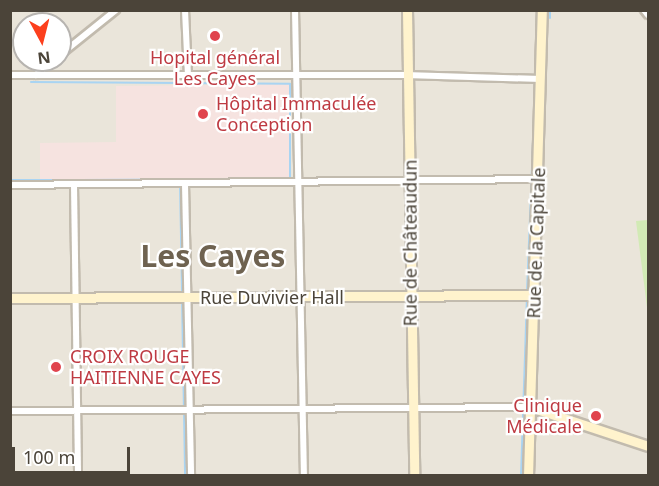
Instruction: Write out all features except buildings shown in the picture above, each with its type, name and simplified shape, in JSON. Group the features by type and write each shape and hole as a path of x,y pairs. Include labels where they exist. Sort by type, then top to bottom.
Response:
{"street":[{"path":"72,45 116,10"},
{"path":"184,10 188,76"},
{"path":"295,10 304,476"},
{"name":"Rue de Châteaudun","path":"407,10 411,406 414,476"},
{"name":"Rue de la Capitale","path":"528,476 542,10"},
{"path":"644,10 648,15"},
{"path":"36,75 40,72"},
{"path":"10,75 408,75 541,79"},
{"path":"10,185 538,179"},
{"path":"185,184 191,476"},
{"path":"74,185 78,476"},
{"name":"Rue Duvivier Hall","path":"10,298 533,295"},
{"path":"10,411 411,406 530,407 648,446"}],"shaded area":[{"path":"10,11 648,11 648,475 11,475"},
{"name":"Hôpital Immaculée Conception","path":"289,84 290,177 40,180 40,143 116,142 116,86"}],"green space":[{"path":"648,220 648,315 636,221"}],"waterway":[{"path":"536,59 537,10"},
{"path":"550,10 550,18"},
{"path":"31,82 290,84 290,179"},
{"path":"527,292 534,115"},
{"path":"80,180 278,179"},
{"path":"10,180 66,180"},
{"path":"180,184 182,293"},
{"path":"182,298 185,476"},
{"path":"521,476 527,298"}],"place":[{"name":"Hopital général Les Cayes","path":"215,36"},
{"name":"Hôpital Immaculée Conception","path":"203,114"},
{"name":"CROIX ROUGE HAITIENNE CAYES","path":"56,367"},
{"name":"Clinique Médicale","path":"596,416"}],"district":[{"name":"Les Cayes","path":"213,256"}]}
